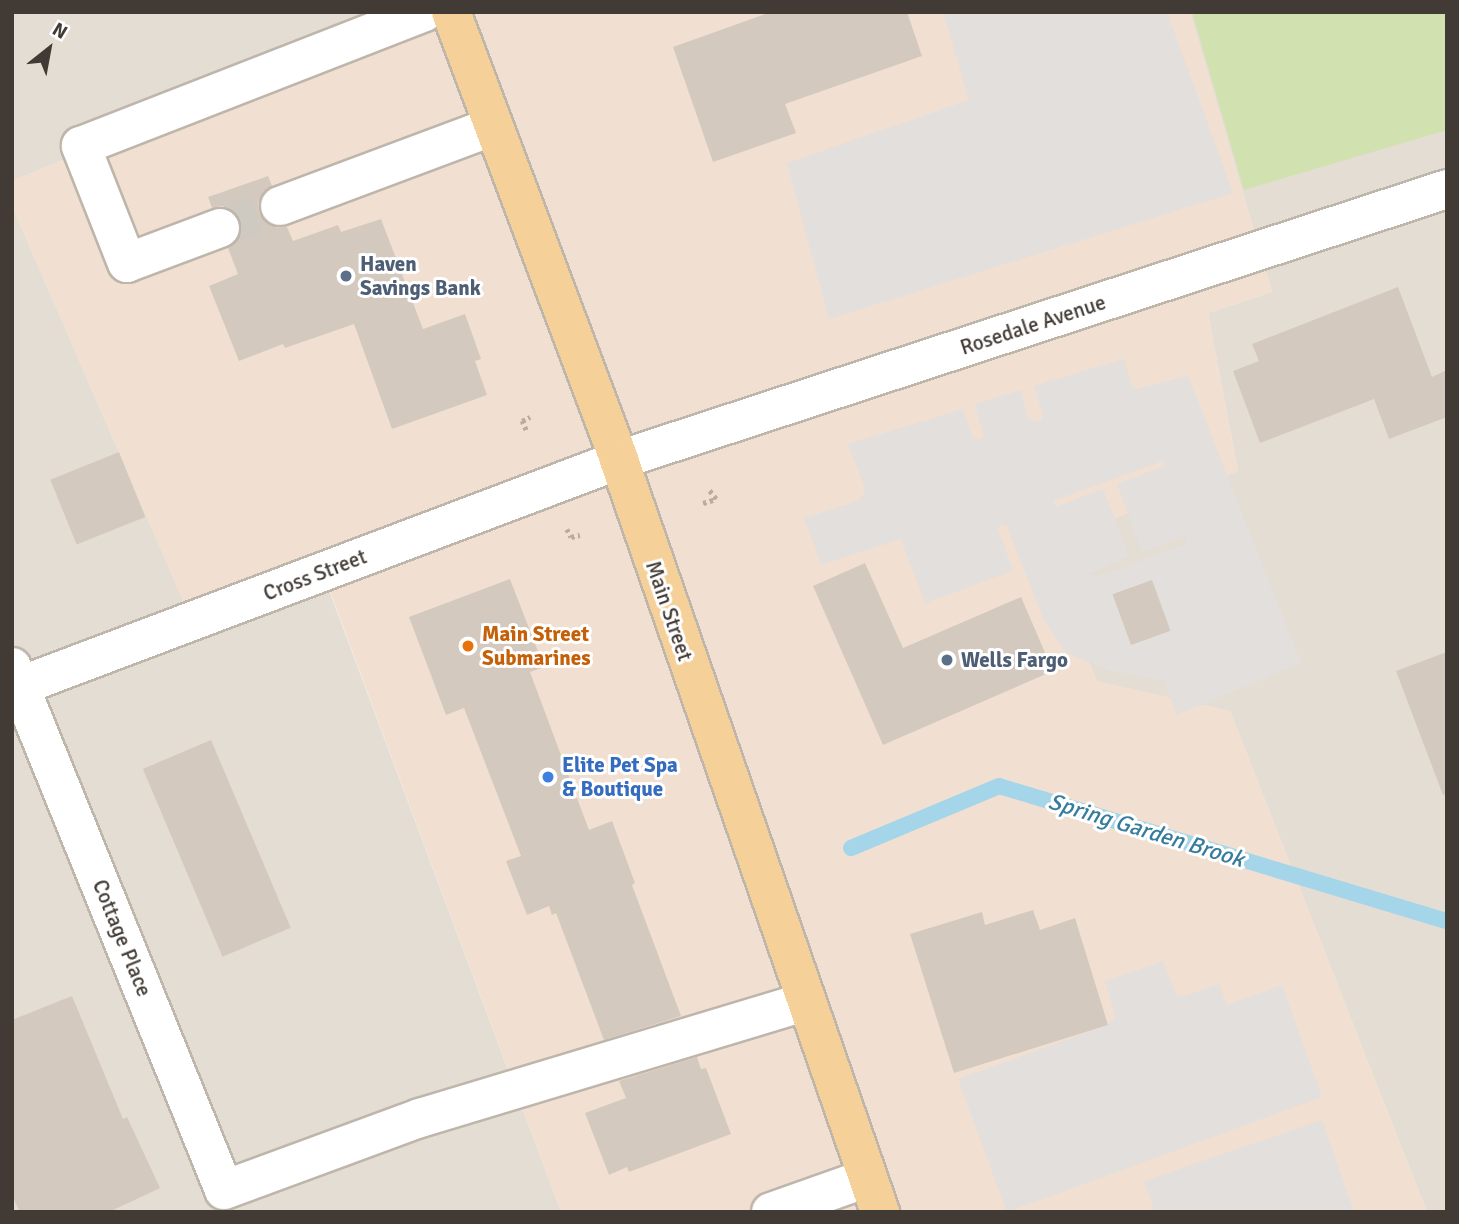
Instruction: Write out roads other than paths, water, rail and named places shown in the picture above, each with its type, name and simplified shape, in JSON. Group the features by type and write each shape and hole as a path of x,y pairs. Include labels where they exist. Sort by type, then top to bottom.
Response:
{"main road":[{"name":"Main Street","path":"451,12 618,460 874,1195"}],"street":[{"path":"220,228 127,263 82,146 425,12"},
{"path":"280,206 494,125"},
{"name":"Rosedale Avenue","path":"618,460 1447,189"},
{"name":"Cross Street","path":"15,681 618,460"},
{"name":"Cottage Place","path":"15,681 224,1190 420,1118 805,1002"},
{"path":"771,1212 874,1195"}],"waterway":[{"name":"Spring Garden Brook","path":"851,848 999,786 1447,921"}],"tunnel":[{"path":"220,228 280,206"}],"place":[{"name":"Haven Savings Bank","path":"346,276"},
{"name":"Main Street Submarines","path":"468,646"},
{"name":"Wells Fargo","path":"947,660"},
{"name":"Elite Pet Spa & Boutique","path":"548,777"}]}
